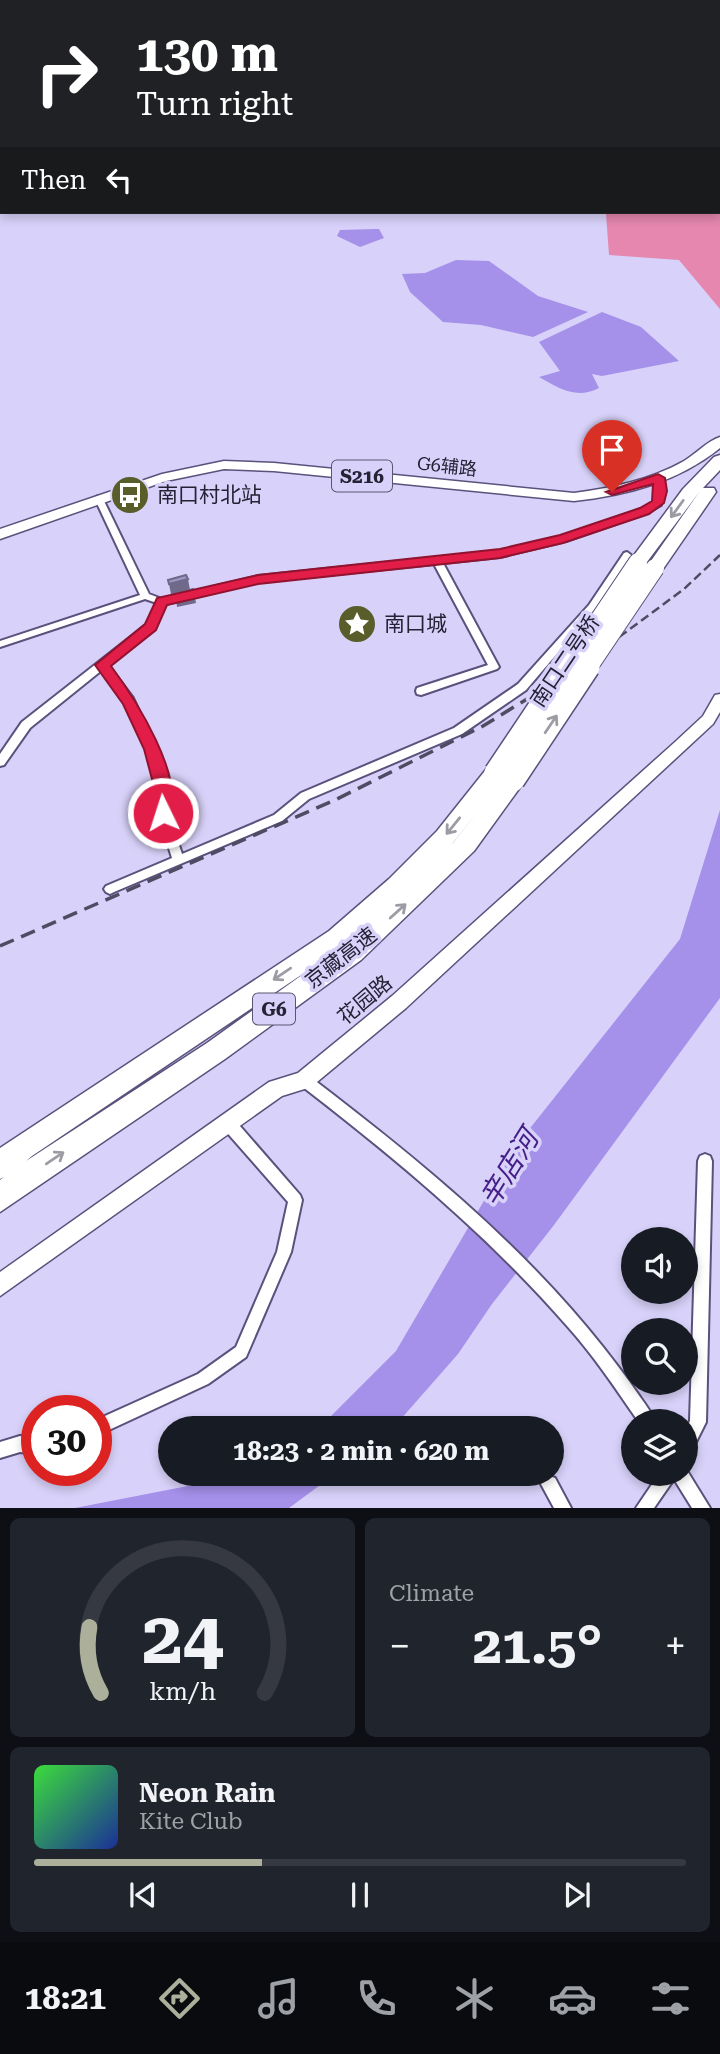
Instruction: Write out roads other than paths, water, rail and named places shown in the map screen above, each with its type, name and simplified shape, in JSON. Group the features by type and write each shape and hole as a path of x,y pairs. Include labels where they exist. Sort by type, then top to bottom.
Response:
{"highway":[{"path":"640,561 689,493 720,460"},
{"name":"G6","path":"640,561 720,479"},
{"name":"南口二号桥","path":"504,777 640,561"},
{"name":"京藏高速","path":"7,1158 337,938 397,886 504,777"},
{"name":"京藏高速","path":"0,1198 22,1180 216,1051 352,953 466,845 504,777"}],"main road":[{"name":"G6辅路","path":"0,534 186,471 224,465 274,467 574,497 612,492 658,478 689,465 720,441"}],"street":[{"path":"0,644 145,596 162,602 258,579 500,554 563,539 645,511 658,503 661,491 658,478"},
{"path":"99,499 145,596"},
{"path":"110,889 278,818 305,796 458,731 522,687 592,607 640,561"},
{"path":"421,691 494,667 438,562"},
{"path":"0,762 26,724 151,626 162,602"},
{"path":"103,665 129,701 152,749 165,798 163,813 178,860"},
{"name":"花园路","path":"0,1286 276,1089 304,1080 399,1002 681,746 708,720 720,699"},
{"path":"304,1080 393,1147 529,1272 578,1327 638,1409"},
{"path":"112,1422 203,1379 241,1352 284,1252 295,1200 228,1124"},
{"path":"698,1422 705,1161"},
{"path":"0,1450 21,1444"},
{"path":"551,1486 563,1508"},
{"path":"644,1508 660,1486"},
{"path":"688,1486 702,1508"}],"water":[{"path":"379,229 384,238 360,247 337,236 340,230"},
{"path":"456,260 489,261 538,296 588,312 533,337 481,325 443,322 410,292 402,274 425,273"},
{"path":"602,312 641,327 679,361 602,376 592,374 599,388 583,393 568,391 539,377 560,371 539,342"},
{"name":"辛店河","path":"720,810 720,998 554,1225 492,1304 458,1354 404,1416 331,1416 396,1351 516,1146 680,939"},
{"path":"188,1486 319,1486 289,1508 75,1508"}],"railway":[{"path":"577,668 684,589 720,555"},
{"path":"0,946 335,800 483,726 577,668"}],"place":[{"name":"南口村北站","path":"130,495"},
{"name":"南口城","path":"357,624"}]}
